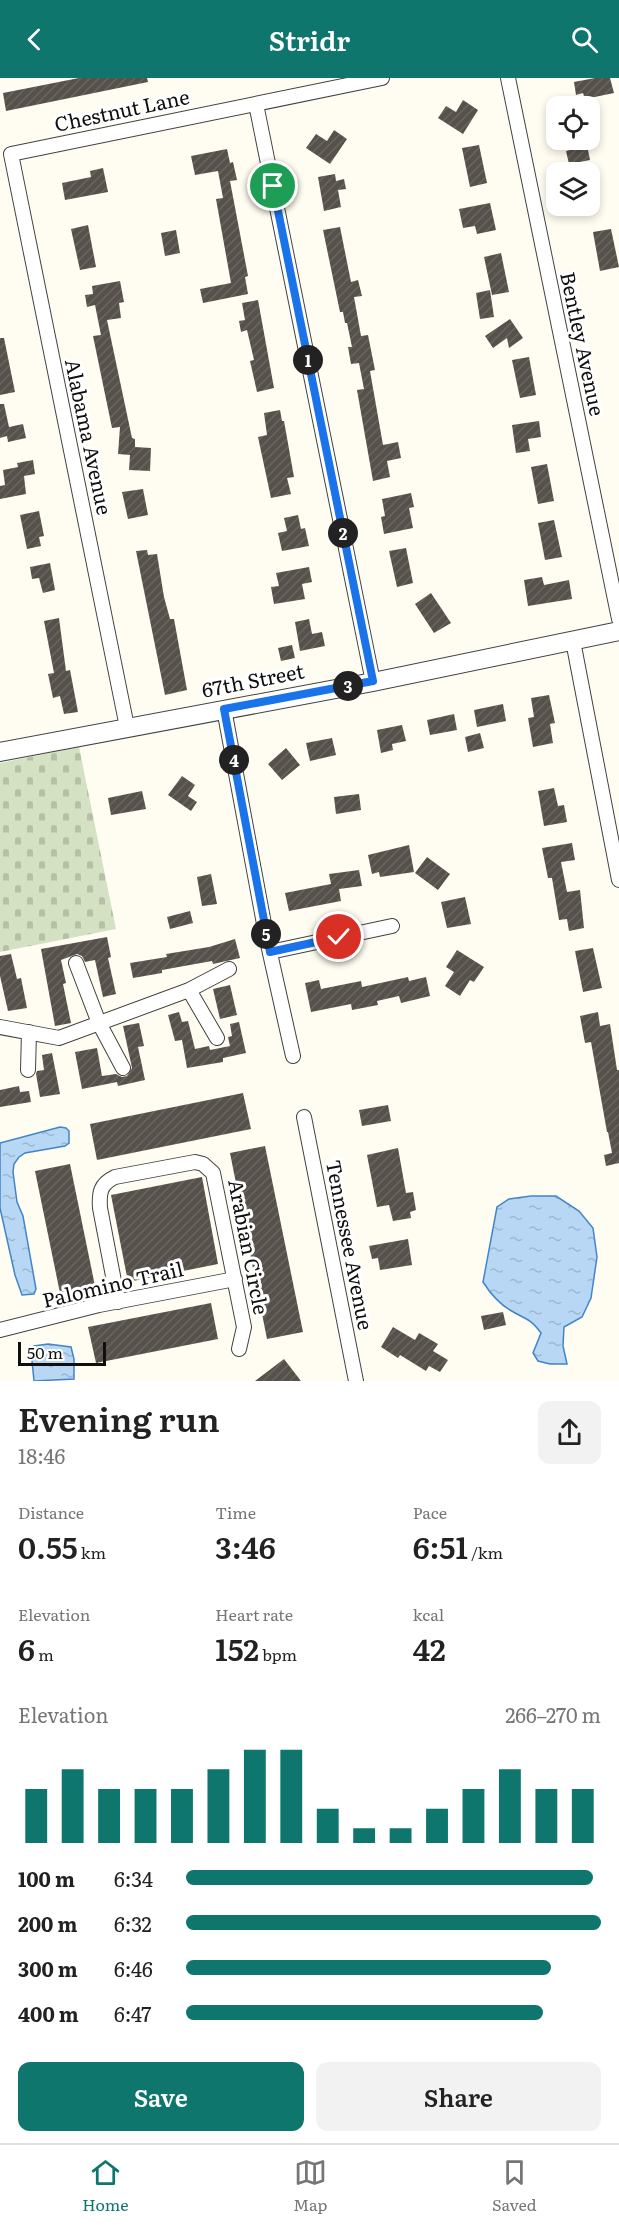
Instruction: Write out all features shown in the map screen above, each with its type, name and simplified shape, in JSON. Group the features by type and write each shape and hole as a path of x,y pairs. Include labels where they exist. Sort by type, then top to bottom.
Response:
{"street":[{"name":"Chestnut Lane","path":"10,154 382,78"},
{"name":"Bentley Avenue","path":"508,78 619,619"},
{"path":"256,104 373,681"},
{"name":"Alabama Avenue","path":"10,154 127,727"},
{"name":"67th Street","path":"0,752 373,681 619,631"},
{"path":"573,641 619,880"},
{"path":"224,709 270,952 293,1056"},
{"path":"270,952 392,926"},
{"path":"76,963 99,1023 123,1068"},
{"path":"0,1027 59,1038 189,990 229,969"},
{"path":"189,990 217,1038"},
{"path":"28,1070 29,1032"},
{"name":"Tennessee Avenue","path":"304,1117 356,1381"},
{"name":"Arabian Circle","path":"118,1302 100,1208 102,1187 106,1181 115,1177 186,1162 203,1164 213,1173 235,1279 244,1327 239,1349"},
{"name":"Palomino Trail","path":"0,1330 118,1302 235,1279"}],"green space":[{"path":"79,747 116,929 0,952 0,763"}],"water":[{"path":"60,1127 69,1131 69,1143 65,1146 25,1153 14,1164 17,1202 23,1216 36,1289 34,1294 22,1295 15,1275 0,1208 0,1143"},
{"path":"556,1196 579,1211 593,1228 597,1257 591,1298 582,1317 564,1327 563,1346 567,1364 538,1361 533,1353 541,1333 530,1321 502,1304 483,1282 497,1207 509,1199"},
{"path":"48,1344 71,1347 74,1359 74,1379 34,1381 31,1351 34,1346"}],"building":[{"path":"79,78 147,78 148,82 6,111 3,93"},
{"path":"610,78 614,93 600,96 584,96 583,93 576,95 574,82"},
{"path":"463,100 478,110 463,134 438,118 446,106 456,112"},
{"path":"334,130 347,139 330,164 306,148 316,134 327,141"},
{"path":"479,145 487,183 470,187 462,148"},
{"path":"227,149 237,180 230,181 248,276 245,277 248,294 203,303 200,289 231,283 216,199 223,198 218,171 195,175 191,156"},
{"path":"588,150 590,160 569,162 566,151"},
{"path":"103,168 108,192 65,200 62,183 91,177 90,171"},
{"path":"335,174 336,181 344,179 346,189 338,190 341,207 324,211 318,177"},
{"path":"490,203 496,230 477,234 475,226 463,228 459,209"},
{"path":"88,225 96,267 80,270 71,229"},
{"path":"340,227 351,282 358,280 362,296 354,297 361,336 368,335 375,370 370,371 383,445 398,442 401,458 387,461 390,477 373,481 357,390 364,389 359,363 351,364 348,347 352,347 347,323 345,323 343,312 340,312 323,230"},
{"path":"611,229 619,267 600,271 593,232"},
{"path":"176,230 180,253 165,256 161,233"},
{"path":"501,253 509,292 492,295 484,257"},
{"path":"120,281 124,302 119,303 121,318 107,320 132,438 135,439 135,447 151,448 150,471 129,470 130,455 118,454 120,427 112,428 93,336 101,335 95,305 87,307 85,295 93,294 92,286"},
{"path":"490,290 494,317 480,319 476,293"},
{"path":"258,300 274,388 257,392 250,361 254,360 247,330 241,332 239,321 245,320 242,303"},
{"path":"510,319 523,338 509,348 507,338 493,348 485,336"},
{"path":"0,338 4,338 15,392 0,395"},
{"path":"529,357 536,395 520,398 512,360"},
{"path":"0,404 4,404 9,427 23,424 26,438 8,442 7,436 0,438"},
{"path":"280,410 294,477 287,478 291,494 271,498 258,437 267,435 264,413"},
{"path":"539,421 541,437 528,439 530,451 516,453 512,425"},
{"path":"33,460 35,474 24,476 26,494 0,499 0,486 5,485 3,470 18,467 17,463"},
{"path":"547,464 554,501 538,504 531,467"},
{"path":"143,489 148,515 128,519 122,492"},
{"path":"411,493 414,507 409,508 413,528 384,534 381,517 385,516 382,499"},
{"path":"39,511 44,536 39,537 41,546 27,549 20,515"},
{"path":"298,515 301,529 305,528 309,546 282,551 278,533 287,531 284,518"},
{"path":"554,520 562,557 545,560 538,523"},
{"path":"406,548 413,583 397,587 389,551"},
{"path":"147,550 148,555 157,554 164,597 170,619 174,619 187,690 165,695 136,551"},
{"path":"50,563 55,590 43,593 39,578 32,579 30,567"},
{"path":"309,567 312,582 302,584 305,599 274,604 271,587 279,586 276,573"},
{"path":"542,577 544,585 569,580 572,599 528,606 524,580"},
{"path":"431,593 451,623 434,633 415,604"},
{"path":"59,618 66,671 70,670 78,712 64,714 60,696 53,698 48,674 54,673 44,621"},
{"path":"309,619 312,634 322,632 325,646 300,651 295,622"},
{"path":"292,645 295,658 281,661 278,648"},
{"path":"549,695 555,723 550,724 553,743 533,747 528,718 534,717 531,698"},
{"path":"503,704 506,721 477,727 474,710"},
{"path":"454,714 457,730 430,735 427,720"},
{"path":"402,725 406,741 392,744 393,750 381,753 377,730"},
{"path":"480,733 484,748 468,752 465,737"},
{"path":"332,738 336,755 310,761 306,743"},
{"path":"286,748 300,765 282,780 268,764"},
{"path":"182,776 195,785 188,796 197,802 191,811 168,795"},
{"path":"554,788 558,806 564,805 567,822 544,826 538,791"},
{"path":"142,791 146,809 111,815 108,798"},
{"path":"359,794 361,810 336,814 334,797"},
{"path":"572,843 575,860 561,862 567,892 580,890 584,928 569,931 567,919 559,920 552,878 548,878 542,848"},
{"path":"409,845 414,872 380,877 379,872 372,874 368,855"},
{"path":"427,857 450,874 438,890 415,873"},
{"path":"359,870 362,886 339,889 341,901 289,911 285,893 331,884 329,874"},
{"path":"211,874 217,904 202,906 197,877"},
{"path":"465,897 471,924 447,928 441,902"},
{"path":"190,911 193,923 170,929 167,917"},
{"path":"107,937 111,957 108,958 116,994 103,997 95,960 85,962 82,956 77,954 61,960 71,1023 55,1026 41,949"},
{"path":"235,939 240,958 213,964 212,961 162,970 162,973 133,978 130,963 167,957 166,954 209,947"},
{"path":"593,948 602,988 583,992 575,951"},
{"path":"457,950 484,967 474,982 470,980 460,996 445,986 454,972 446,967"},
{"path":"11,954 17,979 21,978 27,1008 8,1011 0,976 0,956"},
{"path":"408,977 409,981 426,977 430,996 401,1003 399,996 377,1001 378,1005 352,1010 351,1004 311,1012 305,983 319,980 321,989 361,981 362,987"},
{"path":"230,985 237,1015 220,1019 213,989"},
{"path":"179,1012 182,1022 188,1021 195,1049 209,1046 210,1050 230,1046 228,1037 232,1036 230,1024 239,1022 246,1053 223,1058 223,1062 187,1068 182,1040 175,1041 168,1015"},
{"path":"598,1012 600,1026 610,1024 617,1070 619,1070 619,1163 606,1166 604,1155 612,1153 591,1042 585,1043 580,1016"},
{"path":"139,1023 144,1046 138,1047 145,1080 118,1086 117,1082 82,1089 75,1052 97,1048 102,1076 116,1074 122,1077 127,1076 132,1068 123,1026"},
{"path":"52,1053 60,1094 40,1097 36,1074 37,1071 44,1070 42,1055"},
{"path":"19,1086 20,1092 29,1091 31,1102 0,1107 0,1090"},
{"path":"243,1093 251,1129 97,1160 90,1124"},
{"path":"388,1105 391,1121 362,1126 359,1110"},
{"path":"265,1146 303,1332 267,1339 230,1153"},
{"path":"398,1148 406,1193 413,1192 416,1210 410,1212 411,1218 393,1221 389,1205 377,1207 367,1155"},
{"path":"70,1164 95,1286 60,1293 35,1171"},
{"path":"202,1177 218,1264 128,1282 111,1195"},
{"path":"408,1239 412,1265 380,1270 378,1258 372,1259 369,1246"},
{"path":"211,1303 218,1339 96,1363 88,1327"},
{"path":"503,1312 506,1325 484,1330 481,1316"},
{"path":"393,1327 415,1340 419,1333 438,1344 433,1351 448,1360 440,1372 429,1366 426,1371 400,1355 398,1358 381,1347"},
{"path":"284,1359 301,1381 255,1381"}],"route":[{"path":"273,186 373,681 224,709 270,952 339,937"}]}
